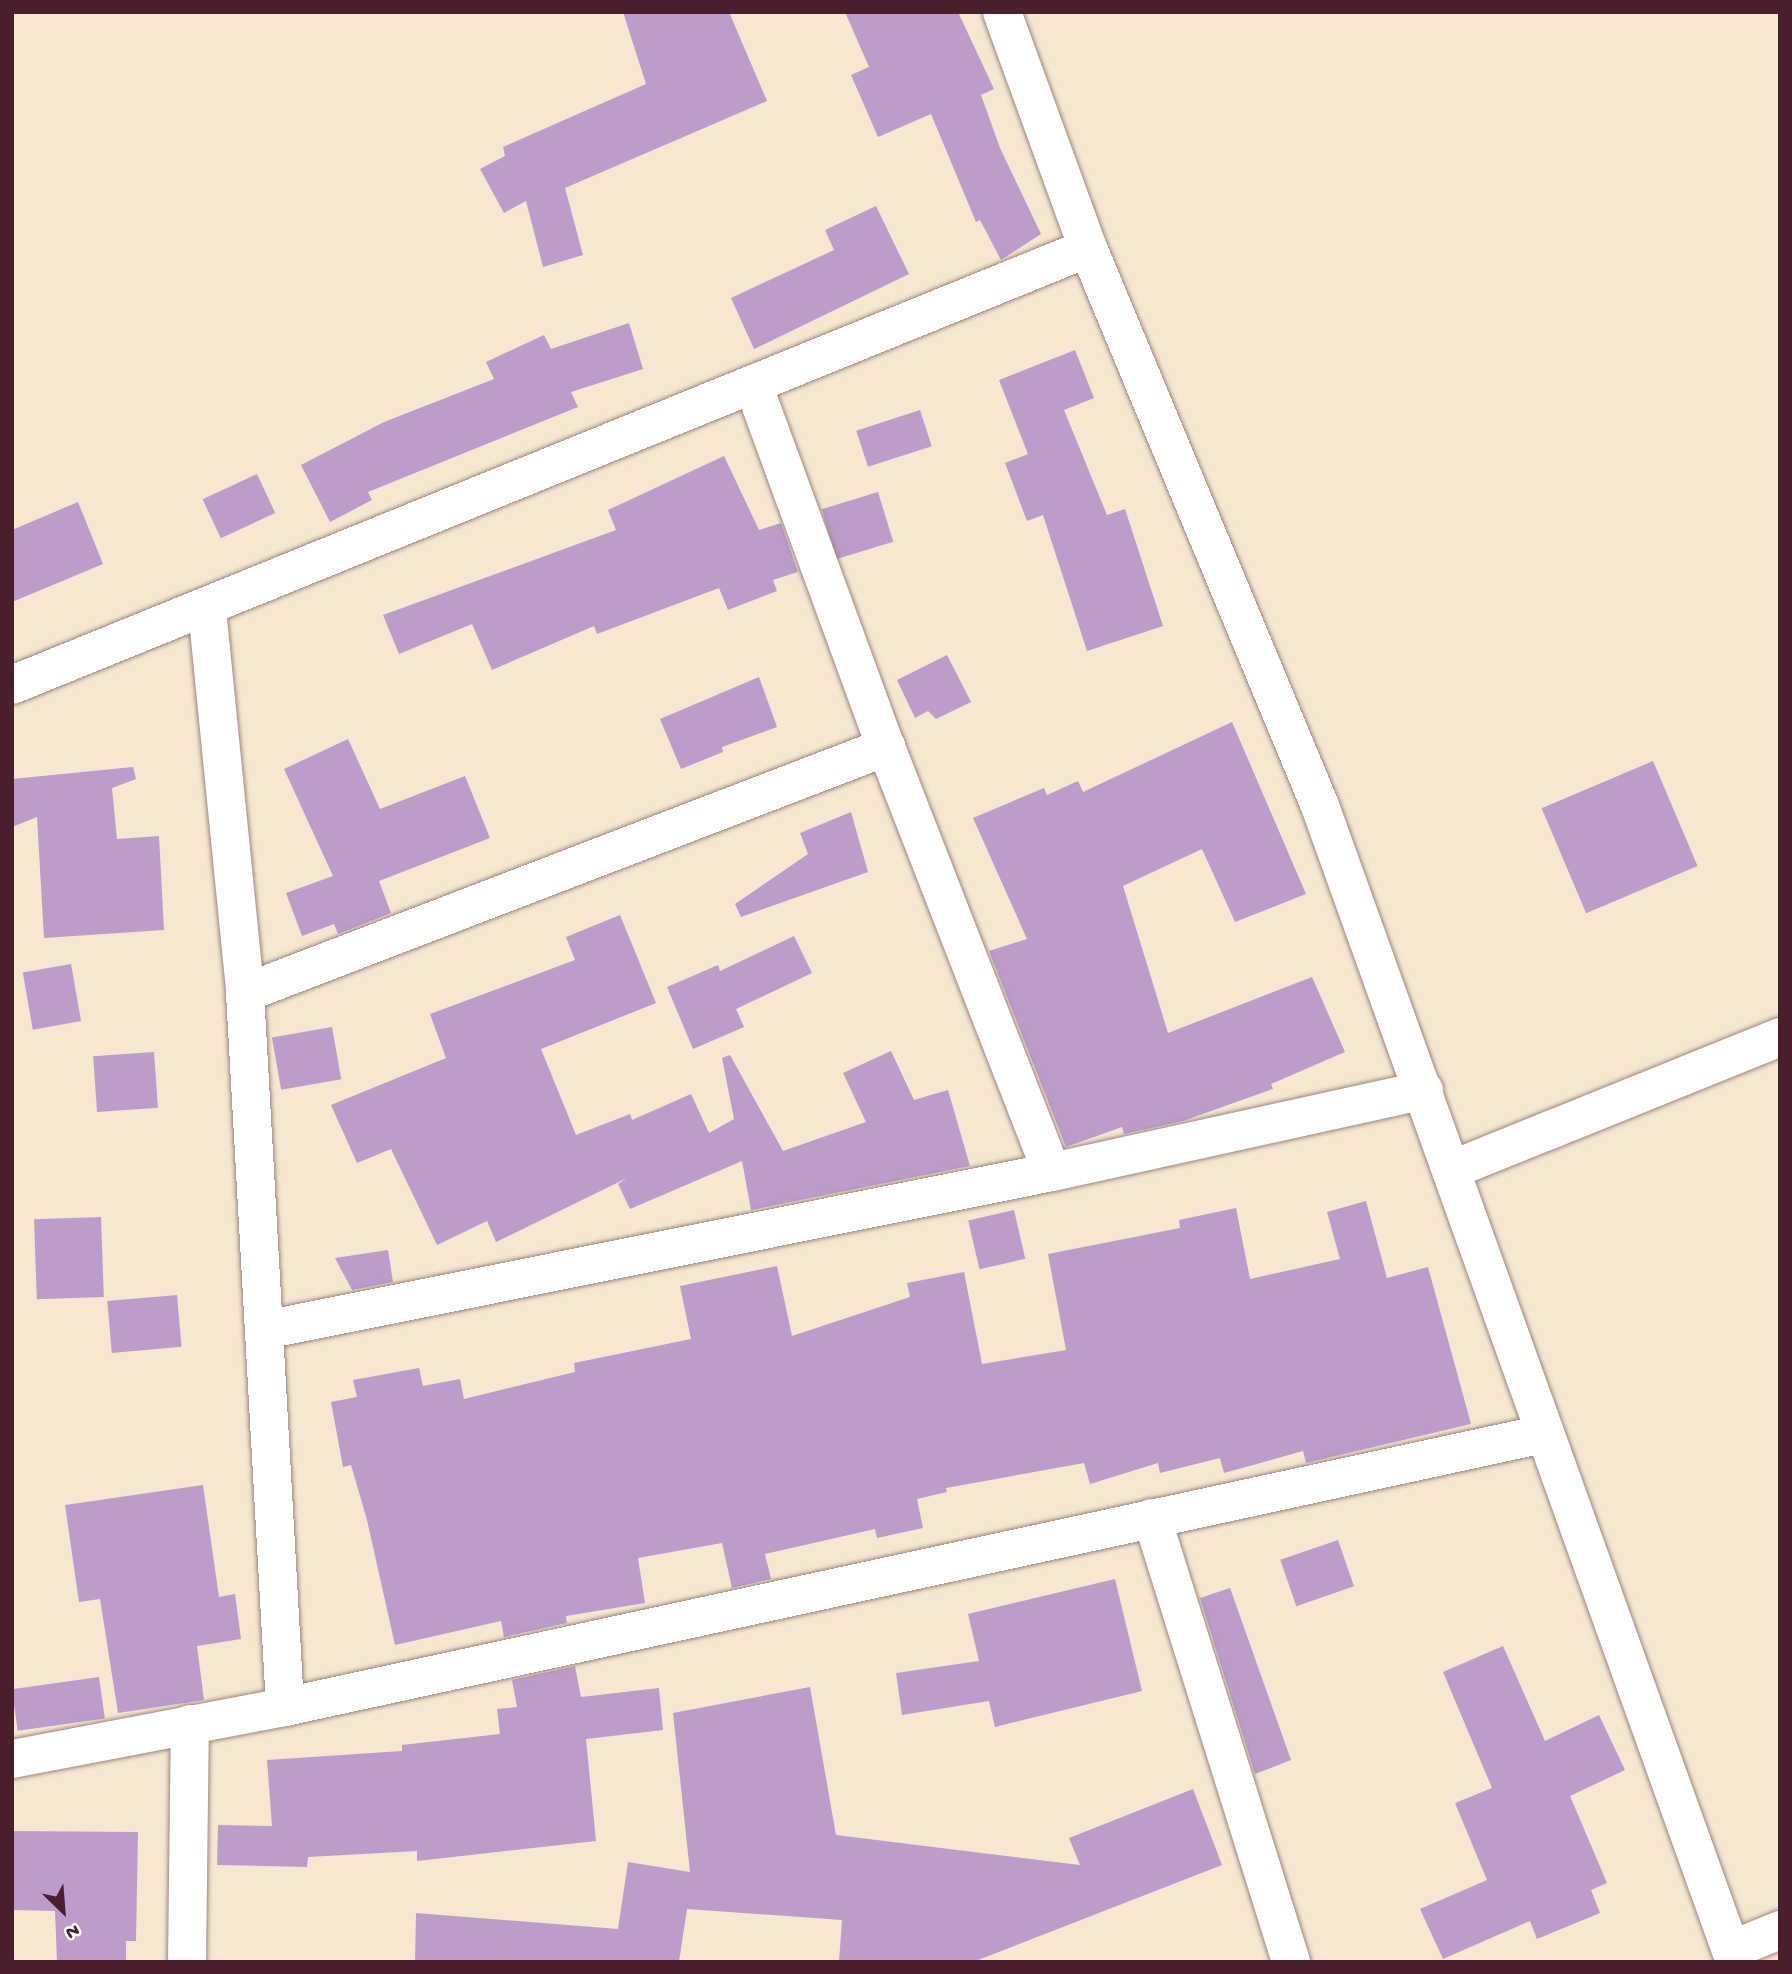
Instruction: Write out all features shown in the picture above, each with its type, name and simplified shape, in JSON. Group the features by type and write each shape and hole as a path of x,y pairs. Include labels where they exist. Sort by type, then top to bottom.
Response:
{"street":[{"path":"1002,12 1088,248 1320,806 1424,1090 1543,1434 1733,1956 1780,1930"},
{"path":"12,685 207,609 754,387 1088,248"},
{"path":"754,387 887,747 1052,1172"},
{"path":"207,609 245,993 285,1707"},
{"path":"245,993 887,747"},
{"path":"1451,1170 1780,1037"},
{"path":"265,1330 1052,1172 1424,1090"},
{"path":"12,1759 285,1707 1543,1434"},
{"path":"1152,1518 1291,1962"},
{"path":"187,1962 190,1724"}],"building":[{"path":"623,12 729,12 767,101 565,188 583,255 543,267 526,201 504,213 480,169 505,156 503,147 646,84"},
{"path":"845,12 958,12 994,89 981,95 1000,148 1041,234 1001,260 980,220 976,222 931,114 878,137 851,75 869,67"},
{"path":"876,206 909,274 754,349 731,298 834,250 825,230"},
{"path":"629,323 643,369 571,392 578,407 368,492 372,500 330,522 301,465 384,422 494,379 486,362 544,335 551,349"},
{"path":"1075,350 1094,398 1064,410 1107,515 1125,509 1163,626 1087,651 1043,515 1027,521 1005,463 1028,454 999,380"},
{"path":"920,410 932,446 868,467 856,431"},
{"path":"724,456 759,530 781,523 798,572 773,580 777,591 728,610 719,588 597,634 594,626 492,670 472,624 399,654 383,615 616,530 608,510"},
{"path":"257,474 275,513 221,538 203,499"},
{"path":"878,492 893,542 837,559 822,509"},
{"path":"78,502 103,564 12,602 12,530"},
{"path":"947,655 971,702 936,719 928,711 915,718 897,680"},
{"path":"759,677 777,727 722,747 723,752 681,769 660,719"},
{"path":"1232,722 1306,894 1235,922 1202,849 1123,886 1168,1033 1312,977 1345,1052 1271,1084 1273,1089 1183,1121 1124,1134 1122,1127 1066,1147 989,951 1027,939 973,818 1044,788 1047,795 1078,781 1083,792"},
{"path":"348,739 380,809 465,776 490,838 379,881 391,913 338,934 334,924 302,936 286,893 333,876 284,769"},
{"path":"1653,761 1698,866 1586,913 1542,808"},
{"path":"133,767 136,779 112,788 117,839 159,836 164,930 44,938 37,817 12,827 12,779"},
{"path":"851,812 868,872 741,917 735,904 808,854 800,833"},
{"path":"620,915 656,1003 541,1049 576,1135 630,1114 632,1120 691,1094 709,1133 734,1119 722,1058 730,1055 783,1151 866,1122 843,1073 891,1051 914,1100 948,1090 970,1166 751,1210 742,1161 630,1209 618,1184 627,1178 496,1242 487,1221 437,1245 391,1149 357,1163 331,1105 446,1058 430,1014 575,960 566,937"},
{"path":"794,936 812,973 736,1009 744,1027 693,1049 667,987 718,965 720,971"},
{"path":"71,964 81,1021 33,1030 23,973"},
{"path":"332,1027 341,1079 281,1090 272,1038"},
{"path":"154,1052 158,1108 97,1112 93,1056"},
{"path":"1366,1201 1387,1278 1428,1267 1471,1424 1306,1463 1303,1451 1224,1473 1220,1458 1160,1473 1158,1463 1090,1484 1084,1463 946,1488 947,1492 917,1499 923,1528 877,1538 875,1529 765,1554 771,1579 732,1588 722,1543 638,1558 645,1603 566,1616 567,1623 504,1637 501,1621 395,1645 367,1520 351,1465 343,1467 331,1402 357,1397 353,1380 419,1368 423,1386 460,1379 464,1399 575,1372 574,1363 691,1339 680,1286 777,1266 792,1336 910,1297 907,1283 964,1272 982,1364 1066,1350 1048,1254 1180,1228 1179,1220 1236,1208 1250,1279 1340,1259 1327,1212"},
{"path":"1014,1210 1025,1259 979,1269 968,1221"},
{"path":"101,1217 104,1297 37,1299 34,1219"},
{"path":"388,1250 393,1282 352,1290 335,1258"},
{"path":"177,1295 182,1347 112,1353 107,1301"},
{"path":"203,1485 219,1597 235,1594 241,1639 197,1646 204,1700 118,1713 100,1599 79,1602 65,1505"},
{"path":"1338,1540 1354,1586 1296,1606 1280,1560"},
{"path":"1115,1579 1142,1691 995,1727 989,1701 902,1715 896,1673 979,1661 968,1614"},
{"path":"1230,1588 1291,1760 1255,1774 1200,1598"},
{"path":"1503,1646 1545,1741 1599,1715 1625,1770 1570,1796 1607,1883 1591,1890 1600,1913 1537,1939 1530,1921 1443,1959 1420,1909 1487,1880 1455,1803 1492,1788 1443,1672"},
{"path":"575,1666 581,1697 659,1688 663,1730 586,1739 596,1841 417,1861 417,1851 308,1857 307,1867 217,1865 218,1825 272,1826 267,1760 402,1751 402,1745 500,1734 497,1709 517,1707 512,1680"},
{"path":"99,1677 105,1719 18,1731 12,1689"},
{"path":"810,1687 836,1835 1080,1865 1069,1838 1193,1789 1222,1865 973,1962 839,1962 842,1920 687,1909 679,1962 415,1962 416,1913 618,1929 628,1862 690,1872 673,1713"},
{"path":"12,1831 138,1832 136,1941 126,1941 126,1962 57,1962 55,1911 12,1910"}]}
